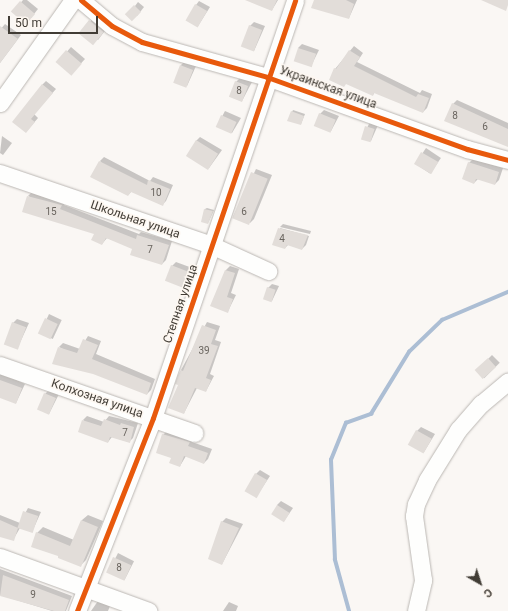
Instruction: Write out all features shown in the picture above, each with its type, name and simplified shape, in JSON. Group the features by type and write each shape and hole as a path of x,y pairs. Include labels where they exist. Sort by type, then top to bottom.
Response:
{"street":[{"path":"0,103 73,0"},
{"name":"Украинская улица","path":"81,0 112,26 142,42 267,77 467,149 508,160"},
{"name":"Степная улица","path":"77,611 153,418 267,77 295,0"},
{"name":"Школьная улица","path":"0,173 211,245 268,271"},
{"name":"Колхозная улица","path":"0,365 194,433"},
{"path":"416,611 422,580 414,516 416,504 427,480 458,430 481,404 508,380"},
{"path":"0,557 148,611"}],"building":[{"path":"245,0 277,0 272,11"},
{"path":"314,0 346,0 354,4 349,19 311,8"},
{"path":"481,0 508,0 508,5 506,11"},
{"path":"20,1 35,14 26,25 11,12"},
{"path":"195,4 207,11 198,27 186,20"},
{"path":"134,5 141,12 132,21 125,14"},
{"path":"89,20 104,32 93,45 78,33"},
{"path":"249,25 262,30 254,51 241,46"},
{"path":"0,26 18,39 0,63"},
{"path":"298,48 316,54 312,67 294,61"},
{"path":"66,50 82,64 71,76 56,62"},
{"path":"349,50 360,57 354,66 416,97 418,94 429,98 423,113 374,93 373,96 346,84 344,87 329,80 334,68 336,69"},
{"path":"180,65 193,70 186,88 173,83"},
{"path":"235,81 248,86 242,102 229,97"},
{"path":"42,84 53,93 31,119 35,122 26,133 12,122"},
{"path":"452,103 508,129 508,147 444,121"},
{"path":"291,111 304,116 301,125 287,121"},
{"path":"319,113 336,120 330,133 314,126"},
{"path":"221,115 237,122 231,134 216,127"},
{"path":"365,126 375,129 370,142 361,139"},
{"path":"196,140 218,154 208,170 186,156"},
{"path":"421,152 438,162 431,174 414,164"},
{"path":"99,161 147,185 148,180 170,189 163,206 131,192 128,196 90,177"},
{"path":"468,162 499,172 495,185 476,179 474,184 462,179"},
{"path":"251,172 268,179 249,225 232,218"},
{"path":"27,196 62,205 60,209 136,239 137,235 169,245 162,265 130,255 132,249 106,238 102,245 91,240 94,234 22,212"},
{"path":"204,209 213,211 208,224 201,222"},
{"path":"278,228 308,235 302,250 287,245 285,249 272,245"},
{"path":"171,265 192,273 185,289 165,281"},
{"path":"225,270 235,273 227,297 233,299 228,313 210,306"},
{"path":"267,287 276,290 272,302 263,299"},
{"path":"45,318 58,324 51,339 38,333"},
{"path":"12,322 26,327 18,350 4,345"},
{"path":"202,325 216,330 211,344 218,346 206,378 211,380 206,392 195,388 184,414 168,408 178,385 175,384 178,375 181,370 183,371"},
{"path":"83,339 98,345 92,359 151,383 147,395 93,374 52,364 58,347 77,353"},
{"path":"488,358 496,367 483,379 475,370"},
{"path":"0,380 22,388 16,404 0,398"},
{"path":"44,393 56,398 49,415 37,410"},
{"path":"104,419 120,425 121,423 134,427 130,443 110,437 108,443 78,432 82,420 101,426"},
{"path":"416,430 432,439 424,454 408,445"},
{"path":"162,434 190,442 188,446 208,453 204,464 184,456 180,467 169,463 171,458 156,453"},
{"path":"255,473 267,480 257,498 244,491"},
{"path":"277,505 290,513 284,522 271,514"},
{"path":"23,511 38,516 33,533 17,528"},
{"path":"0,520 18,528 14,541 0,537"},
{"path":"81,520 98,527 81,567 58,558 58,556 31,547 36,532 70,546"},
{"path":"221,521 239,528 222,565 208,559"},
{"path":"113,557 131,565 124,581 106,573"},
{"path":"3,575 69,600 65,611 54,611 0,596"}],"waterway":[{"path":"349,611 335,560 331,460 346,423 371,414 409,352 442,320 508,292"}],"cycle path":[{"path":"81,0 112,26 142,42 267,77 467,149 508,160"},
{"path":"77,611 153,418 295,0"}]}
